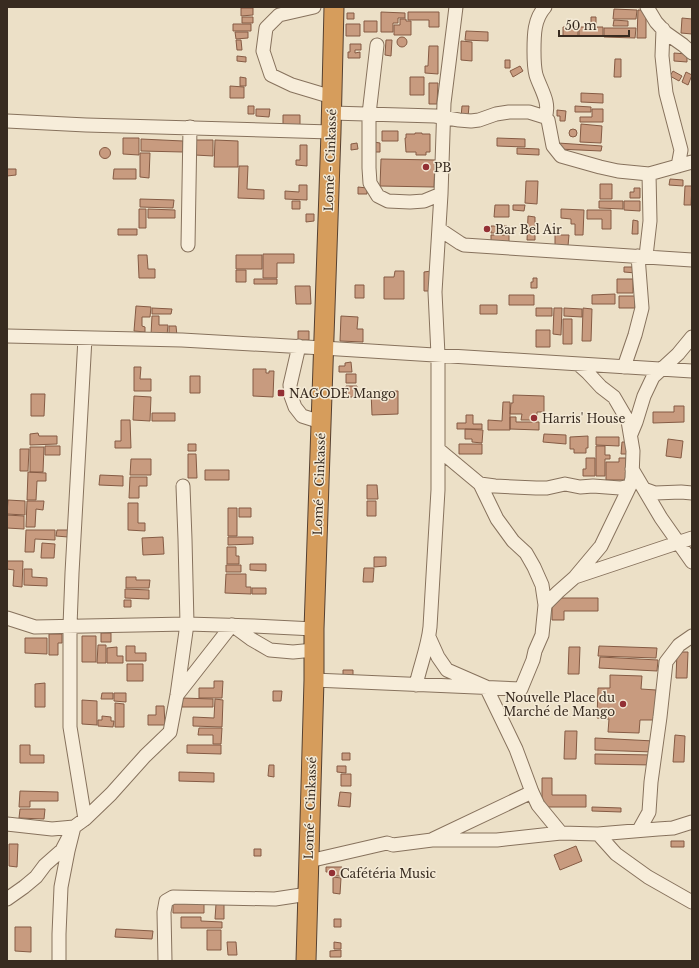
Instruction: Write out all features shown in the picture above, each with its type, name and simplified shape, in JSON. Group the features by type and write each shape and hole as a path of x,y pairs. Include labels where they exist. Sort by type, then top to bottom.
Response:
{"highway":[{"name":"Lomé - Cinkassé","path":"306,961 314,680 314,629 334,7"}],"street":[{"path":"314,7 279,15 266,28 263,51 271,75 292,85 331,114"},
{"path":"416,685 429,637 438,490 438,355 435,292 445,89 456,7"},
{"path":"545,116 547,113 546,99 537,76 533,57 535,29 541,12 546,7"},
{"path":"647,7 656,22 673,39 684,45 692,53"},
{"path":"663,29 662,56 666,93 681,150 678,166"},
{"path":"377,45 369,114 370,183 378,196 388,201 424,201 441,194"},
{"path":"7,121 86,125 190,127 331,114 435,116 471,121 496,114 529,112 545,116 548,120 553,146 561,156 618,171 649,174 692,162"},
{"path":"188,245 190,127"},
{"path":"624,366 635,335 642,308 642,256 650,221 649,174"},
{"path":"439,229 464,245 692,260"},
{"path":"7,336 182,340 692,371"},
{"path":"631,434 644,396 653,377 678,354 692,337"},
{"path":"85,338 70,626 70,727 85,819"},
{"path":"299,346 290,385 291,396 295,407 302,416 321,422"},
{"path":"545,605 575,577 601,546 630,486 632,478 634,450 628,421 614,397 601,387 579,364"},
{"path":"314,680 521,689 542,635 545,605 542,585 526,553 513,541 497,519 480,484 438,449"},
{"path":"632,469 661,518 692,562"},
{"path":"480,484 536,488 547,488 565,484 580,487 593,486 620,488 630,486"},
{"path":"7,899 36,877 45,865 62,850 74,827 85,819 111,794 145,756 170,732 187,624 183,486"},
{"path":"644,490 655,493 692,493"},
{"path":"575,577 692,538"},
{"path":"7,618 35,627 187,624 314,629"},
{"path":"232,625 251,639 270,650 294,652 314,650"},
{"path":"177,695 232,625"},
{"path":"640,830 649,812 651,782 666,662 679,645 692,636"},
{"path":"429,637 438,657 447,670 486,688 516,750 538,805 561,833"},
{"path":"432,840 532,792"},
{"path":"309,861 387,843 393,845 432,840 497,840 561,833 598,834 673,828 692,822"},
{"path":"7,824 52,829 74,827"},
{"path":"60,961 59,934 61,887 74,827"},
{"path":"598,834 616,854 648,877 692,902"},
{"path":"165,961 164,912 166,901 173,897 275,899 308,894"}],"building":[{"path":"241,8 253,8 253,15 241,16"},
{"path":"614,9 637,10 636,19 613,19"},
{"path":"638,10 646,10 646,38 637,38"},
{"path":"381,12 405,13 405,18 398,18 398,23 393,23 393,32 381,32"},
{"path":"408,12 439,12 439,27 429,27 429,20 408,20"},
{"path":"347,13 354,13 354,19 347,19"},
{"path":"242,17 253,17 253,23 242,23"},
{"path":"591,17 596,17 596,25 591,24"},
{"path":"682,18 692,19 692,34 681,33"},
{"path":"400,19 411,21 411,35 394,35 394,25 400,25"},
{"path":"614,20 628,21 628,26 613,26"},
{"path":"364,21 377,21 377,32 364,32"},
{"path":"233,24 251,24 251,31 233,31"},
{"path":"346,24 360,24 360,36 346,36"},
{"path":"563,27 578,27 578,36 563,36"},
{"path":"579,27 603,27 603,36 579,36"},
{"path":"604,28 636,28 635,38 604,37"},
{"path":"466,31 488,32 488,41 465,40"},
{"path":"235,32 248,32 248,38 236,39"},
{"path":"400,37 404,37 406,38 406,46 400,47 397,44 397,40"},
{"path":"236,40 241,40 242,50 237,50"},
{"path":"386,40 392,40 391,56 385,55"},
{"path":"461,41 472,42 472,61 461,60"},
{"path":"350,44 361,44 361,50 355,50 355,53 360,52 360,58 348,58"},
{"path":"429,46 438,46 438,74 425,73 425,66 428,66"},
{"path":"674,53 687,54 687,62 674,61"},
{"path":"237,56 246,57 246,62 237,61"},
{"path":"615,59 621,59 621,77 614,77"},
{"path":"505,60 510,60 510,68 505,68"},
{"path":"520,66 523,71 513,77 510,71"},
{"path":"673,71 682,76 679,81 670,76"},
{"path":"686,72 692,75 688,85 682,82"},
{"path":"240,77 246,78 246,86 240,86"},
{"path":"410,77 424,77 424,95 410,95"},
{"path":"429,83 438,83 437,104 429,104"},
{"path":"230,86 244,87 244,98 230,98"},
{"path":"581,93 603,94 603,103 581,102"},
{"path":"248,106 254,106 254,114 248,114"},
{"path":"462,106 469,106 468,117 461,117"},
{"path":"575,106 591,107 591,112 575,112"},
{"path":"256,109 270,109 269,117 256,116"},
{"path":"592,109 603,109 603,122 580,122 580,117 592,117"},
{"path":"557,110 566,111 565,121 560,121 560,116 557,116"},
{"path":"283,115 300,115 300,126 283,126"},
{"path":"581,124 602,126 601,143 580,142"},
{"path":"571,129 575,129 577,133 575,137 571,137 569,135 569,131"},
{"path":"382,131 398,131 398,141 382,141"},
{"path":"406,134 430,134 430,152 426,152 426,155 416,155 416,152 406,152"},
{"path":"123,138 139,138 139,155 123,154"},
{"path":"497,138 525,139 525,147 497,146"},
{"path":"141,139 183,141 183,152 141,151"},
{"path":"195,140 213,140 213,156 195,155"},
{"path":"215,140 238,141 238,167 214,167"},
{"path":"374,142 380,143 380,152 374,152"},
{"path":"357,143 358,149 351,150 351,144"},
{"path":"558,143 602,146 601,151 558,149"},
{"path":"300,145 307,145 307,166 296,165 296,160 300,160"},
{"path":"103,148 107,148 109,149 109,157 103,158 100,155 100,151"},
{"path":"517,148 539,149 539,155 517,154"},
{"path":"140,153 150,153 149,178 140,177"},
{"path":"381,159 435,160 434,187 380,186"},
{"path":"239,166 248,166 247,189 264,190 264,199 238,198"},
{"path":"7,169 16,169 16,175 7,176"},
{"path":"114,169 136,169 136,179 113,179"},
{"path":"670,179 683,180 683,186 669,185"},
{"path":"526,181 538,181 537,204 525,203"},
{"path":"600,184 612,184 612,199 600,199"},
{"path":"299,185 307,185 307,200 285,199 285,191 299,192"},
{"path":"685,186 692,186 691,205 684,205"},
{"path":"358,187 367,188 367,194 358,194"},
{"path":"634,188 640,188 640,198 630,198 630,192 634,192"},
{"path":"140,199 174,200 173,208 140,207"},
{"path":"292,201 300,201 300,209 292,209"},
{"path":"599,201 623,201 623,209 599,208"},
{"path":"624,201 640,201 640,211 624,210"},
{"path":"495,205 509,205 509,217 494,217"},
{"path":"513,205 525,205 524,211 513,210"},
{"path":"139,209 146,209 146,228 139,228"},
{"path":"148,209 175,210 175,218 148,218"},
{"path":"561,209 584,210 583,235 575,235 575,224 571,224 571,219 561,218"},
{"path":"587,210 611,210 611,229 602,229 602,219 587,219"},
{"path":"306,214 314,214 314,221 306,222"},
{"path":"528,216 535,217 535,240 527,240"},
{"path":"633,220 638,221 638,234 632,234"},
{"path":"491,226 507,226 507,233 491,233"},
{"path":"118,229 137,229 137,235 118,235"},
{"path":"491,235 509,235 509,242 491,242"},
{"path":"555,235 569,235 568,246 555,246"},
{"path":"263,254 294,254 294,263 277,263 277,278 263,278"},
{"path":"138,255 147,255 148,269 155,269 155,278 139,278"},
{"path":"236,255 262,255 262,269 236,269"},
{"path":"624,267 636,267 636,273 624,272"},
{"path":"236,270 246,270 246,282 236,282"},
{"path":"395,271 404,271 404,299 384,299 384,277 394,277"},
{"path":"431,271 432,291 424,291 424,272"},
{"path":"533,278 537,278 537,288 531,288"},
{"path":"254,279 277,279 277,284 254,284"},
{"path":"617,279 633,279 633,293 617,293"},
{"path":"355,285 364,285 364,298 355,298"},
{"path":"295,286 310,286 311,304 296,304"},
{"path":"615,294 615,304 592,304 592,295"},
{"path":"509,295 534,295 534,305 509,305"},
{"path":"619,296 635,296 635,308 619,308"},
{"path":"480,305 497,305 497,314 480,314"},
{"path":"136,306 151,307 150,317 142,317 142,326 145,327 145,332 134,331"},
{"path":"152,308 172,309 171,314 152,314"},
{"path":"536,308 552,308 552,316 536,316"},
{"path":"554,308 562,308 561,335 553,334"},
{"path":"564,308 582,309 582,317 564,316"},
{"path":"583,308 592,309 591,341 582,341"},
{"path":"152,316 159,316 159,325 168,325 167,335 151,335"},
{"path":"341,316 358,317 357,329 363,329 363,342 340,341"},
{"path":"563,319 572,319 572,344 563,344"},
{"path":"169,326 176,326 177,336 169,336"},
{"path":"536,330 550,330 550,347 536,347"},
{"path":"298,331 309,331 309,340 298,340"},
{"path":"351,362 352,372 339,372 339,366 345,366 345,363"},
{"path":"134,367 141,367 140,379 151,379 151,391 134,391"},
{"path":"253,369 266,369 266,373 269,373 269,371 274,371 273,397 253,396"},
{"path":"346,374 356,374 356,383 346,383"},
{"path":"190,376 200,376 200,393 190,393"},
{"path":"346,386 357,386 356,397 346,397"},
{"path":"371,391 398,391 398,414 372,415"},
{"path":"31,394 45,394 44,416 31,416"},
{"path":"513,395 544,396 544,412 537,412 537,420 521,420 522,414 510,414 511,403 513,403"},
{"path":"134,396 151,397 150,421 133,420"},
{"path":"503,402 510,402 510,430 488,430 488,420 502,421"},
{"path":"674,406 684,406 684,422 653,423 653,412 674,412"},
{"path":"152,413 175,413 175,421 152,421"},
{"path":"466,415 473,415 473,424 482,424 482,429 457,429 457,423 466,423"},
{"path":"510,417 516,417 516,422 539,422 539,430 510,429"},
{"path":"121,420 130,420 131,448 115,448 115,441 121,441"},
{"path":"465,429 483,430 482,443 472,442 472,439 465,439"},
{"path":"38,433 39,436 57,436 57,444 30,445 30,434"},
{"path":"544,434 566,435 566,444 543,442"},
{"path":"588,436 588,448 586,448 586,453 574,453 574,449 570,449 570,437"},
{"path":"596,437 619,437 619,446 596,445"},
{"path":"668,439 683,441 681,458 666,456"},
{"path":"622,442 628,442 627,454 621,454"},
{"path":"188,444 196,444 196,451 188,451"},
{"path":"459,444 482,444 482,454 459,454"},
{"path":"45,446 60,446 60,455 45,455"},
{"path":"596,446 605,446 605,455 610,455 610,459 605,459 605,476 596,476"},
{"path":"30,447 44,447 43,472 30,472"},
{"path":"20,449 29,449 28,471 20,471"},
{"path":"188,454 196,454 197,478 188,478"},
{"path":"586,458 595,458 595,476 583,476 583,469 586,469"},
{"path":"619,458 626,458 626,480 606,480 606,462 619,462"},
{"path":"131,459 151,459 151,475 130,475"},
{"path":"205,470 229,470 229,480 205,480"},
{"path":"28,472 46,473 46,481 37,481 36,500 27,500"},
{"path":"100,475 123,476 123,486 99,485"},
{"path":"130,477 147,477 147,486 139,486 139,498 129,498"},
{"path":"367,485 377,485 378,499 367,499"},
{"path":"8,500 25,501 25,515 7,514"},
{"path":"27,501 44,501 43,510 36,509 35,527 26,527"},
{"path":"367,501 376,501 376,516 367,516"},
{"path":"128,503 138,503 138,523 145,523 145,531 128,530"},
{"path":"228,508 237,508 237,536 228,536"},
{"path":"239,508 251,508 251,517 239,517"},
{"path":"7,515 24,516 24,529 7,528"},
{"path":"26,530 55,530 55,540 35,539 34,552 25,552"},
{"path":"57,530 68,530 68,537 56,536"},
{"path":"163,537 164,554 143,555 142,538"},
{"path":"228,537 253,537 253,544 228,545"},
{"path":"42,543 55,544 54,558 41,558"},
{"path":"227,547 236,547 236,556 239,556 239,564 227,564"},
{"path":"374,557 386,557 386,566 374,567"},
{"path":"7,561 23,561 22,587 13,586 14,570 7,569"},
{"path":"250,564 266,564 266,571 250,570"},
{"path":"226,565 241,565 241,572 226,572"},
{"path":"364,568 374,568 373,582 363,582"},
{"path":"24,569 32,569 32,577 47,578 47,586 24,585"},
{"path":"226,574 246,574 246,587 251,587 251,594 225,593"},
{"path":"126,577 136,577 136,580 150,580 149,588 126,588"},
{"path":"252,588 266,588 266,594 252,594"},
{"path":"125,589 149,590 149,599 125,598"},
{"path":"558,598 598,598 598,611 564,611 564,620 552,620 552,603"},
{"path":"124,600 131,600 131,607 124,607"},
{"path":"101,633 111,633 111,642 101,642"},
{"path":"49,634 62,634 62,643 58,643 58,655 49,655"},
{"path":"82,636 96,636 96,662 82,662"},
{"path":"25,638 47,638 47,654 25,653"},
{"path":"98,645 106,645 106,663 97,663"},
{"path":"126,646 135,646 135,653 146,653 146,661 126,661"},
{"path":"599,646 657,648 656,658 598,656"},
{"path":"117,647 117,656 123,656 123,663 107,663 107,648"},
{"path":"569,647 580,647 579,674 568,674"},
{"path":"677,652 688,652 687,678 676,678"},
{"path":"600,657 658,660 657,671 599,668"},
{"path":"127,664 143,664 143,681 127,681"},
{"path":"343,670 353,670 353,676 343,676"},
{"path":"610,675 642,676 641,689 656,690 655,720 640,720 639,733 608,732 609,719 597,718 598,688 610,688"},
{"path":"214,681 223,681 222,698 199,698 199,688 214,688"},
{"path":"45,683 45,707 35,707 35,684"},
{"path":"273,691 282,691 281,701 273,701"},
{"path":"102,693 113,693 113,699 101,699"},
{"path":"114,693 126,693 126,702 114,701"},
{"path":"182,698 213,699 213,707 182,707"},
{"path":"215,699 223,700 222,727 193,726 193,717 214,718"},
{"path":"82,700 97,701 97,725 82,724"},
{"path":"115,703 124,704 124,727 115,727"},
{"path":"156,706 164,706 165,725 148,725 148,715 156,715"},
{"path":"102,716 111,717 111,721 114,721 113,727 98,726 98,720 102,720"},
{"path":"199,728 222,728 221,744 213,744 213,735 198,735"},
{"path":"565,731 577,731 576,759 564,759"},
{"path":"675,735 685,736 684,762 673,762"},
{"path":"595,738 654,741 653,752 595,750"},
{"path":"20,745 30,745 30,755 44,755 44,763 20,763"},
{"path":"187,745 221,745 221,754 187,753"},
{"path":"342,753 350,753 350,760 342,760"},
{"path":"595,754 653,755 653,765 595,764"},
{"path":"269,765 274,765 274,777 268,776"},
{"path":"337,766 346,766 346,773 337,772"},
{"path":"179,772 214,773 214,782 179,781"},
{"path":"341,774 351,774 351,786 341,786"},
{"path":"542,778 552,778 552,795 586,795 586,807 546,807 542,805"},
{"path":"20,791 58,792 58,801 30,801 30,807 19,807"},
{"path":"340,792 351,793 350,807 338,806"},
{"path":"592,807 621,808 621,812 592,811"},
{"path":"20,809 45,809 44,819 19,818"},
{"path":"671,841 684,841 684,847 671,847"},
{"path":"9,844 18,844 17,867 9,866"},
{"path":"576,846 582,861 560,870 554,855"},
{"path":"254,849 261,849 261,856 254,856"},
{"path":"326,867 342,867 341,876 331,876 331,872 326,872"},
{"path":"333,877 341,878 340,894 333,893"},
{"path":"173,903 204,903 204,913 173,913"},
{"path":"216,904 224,904 224,919 215,919"},
{"path":"181,917 201,917 201,921 222,922 222,928 181,928"},
{"path":"334,919 341,919 341,927 334,927"},
{"path":"15,927 31,927 31,952 15,951"},
{"path":"116,929 153,931 152,939 115,937"},
{"path":"207,930 221,930 221,950 207,950"},
{"path":"227,942 236,942 237,955 228,955"},
{"path":"334,942 341,943 341,949 334,949"},
{"path":"341,950 341,957 330,957 330,951"}],"place":[{"name":"PB","path":"426,167"},
{"name":"Bar Bel Air","path":"487,229"},
{"name":"NAGODE Mango","path":"281,393"},
{"name":"Harris' House","path":"534,418"},
{"name":"Nouvelle Place du Marché de Mango","path":"623,704"},
{"name":"Cafétéria Music","path":"332,873"}]}
